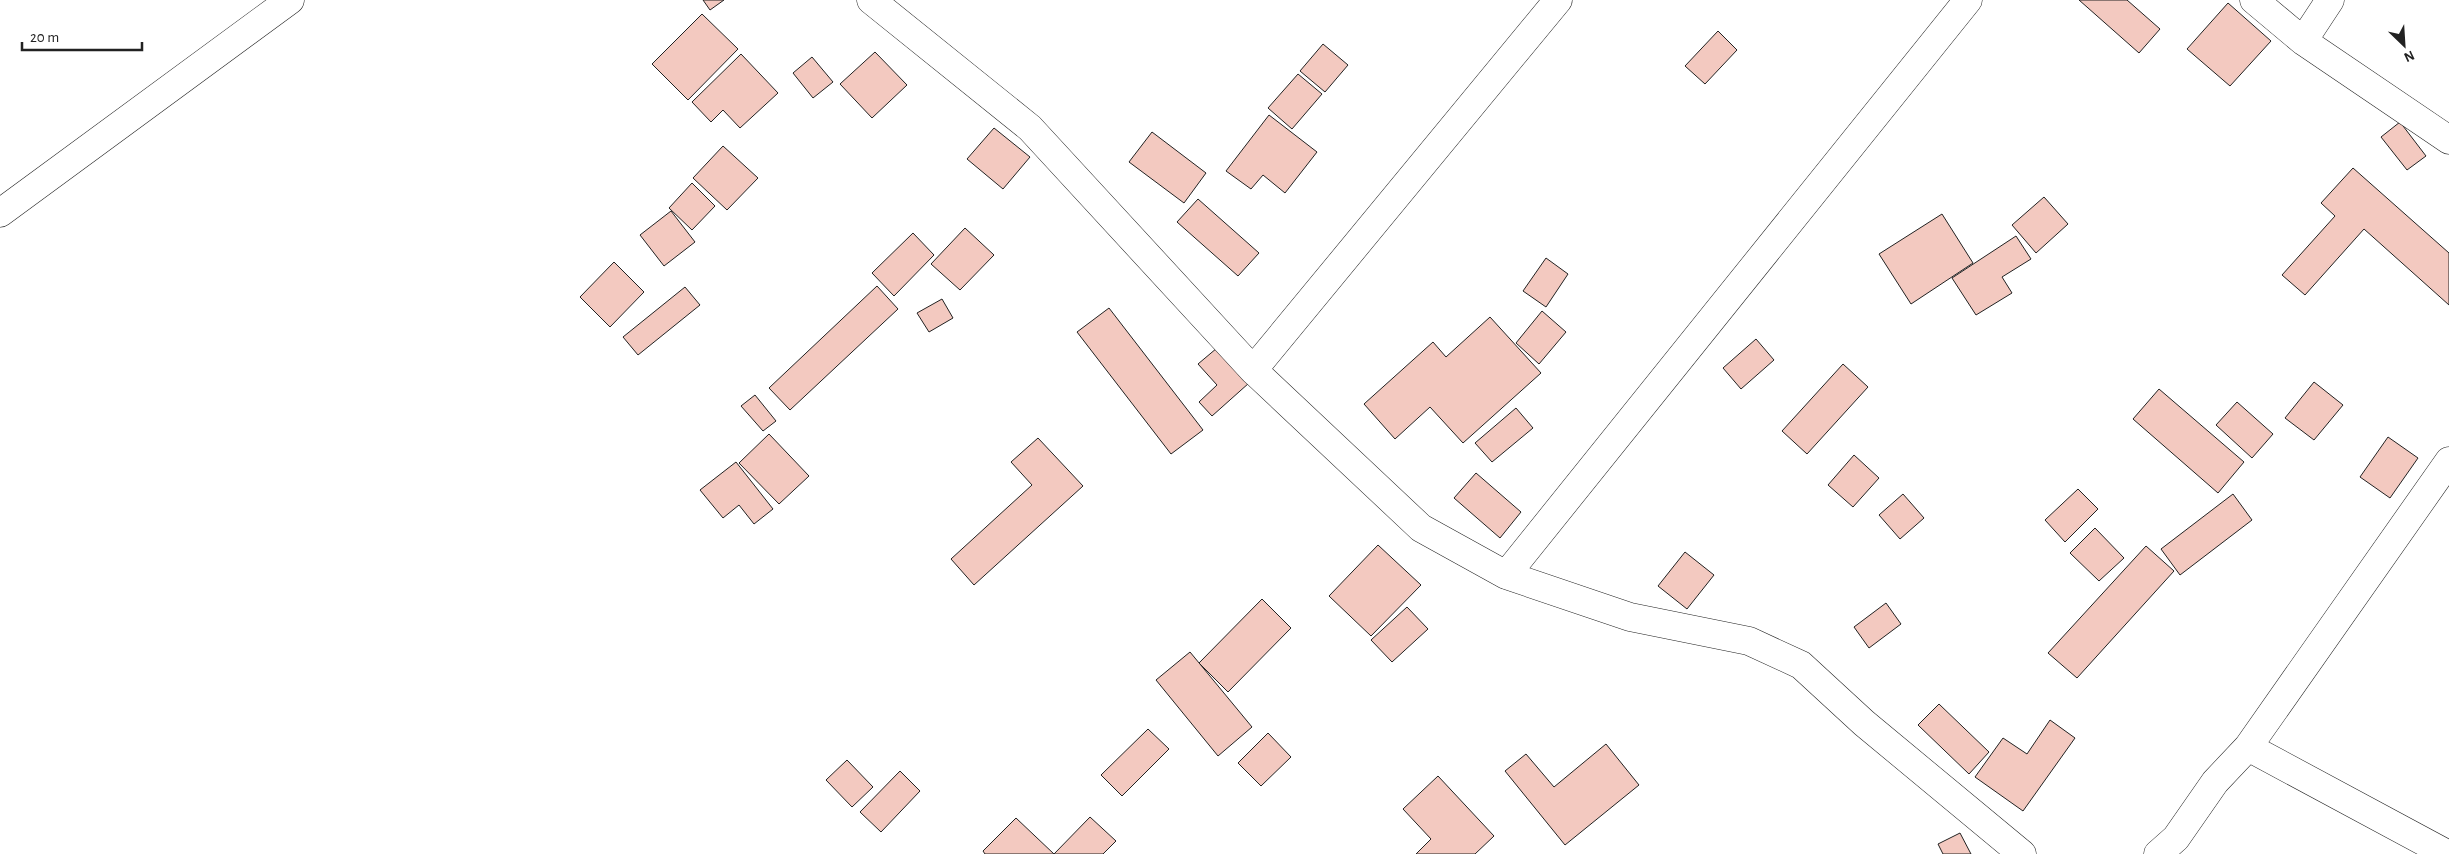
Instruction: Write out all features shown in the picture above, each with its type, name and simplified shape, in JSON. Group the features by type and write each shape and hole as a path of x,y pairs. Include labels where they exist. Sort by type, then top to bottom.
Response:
{"street":[{"path":"0,213 290,0"},
{"path":"872,0 1030,128 1254,370 1421,528 1506,575 1630,617 1749,641 1801,665 1864,723 2022,854"},
{"path":"1254,370 1558,0"},
{"path":"1506,575 1968,0"},
{"path":"2254,0 2303,41 2449,140"},
{"path":"2303,41 2330,0"},
{"path":"2158,854 2176,838 2215,782 2248,747 2449,461"},
{"path":"2248,747 2447,854"}],"building":[{"path":"703,0 724,0 710,10"},
{"path":"2079,0 2127,0 2160,29 2139,53"},
{"path":"2228,3 2271,41 2230,86 2187,49"},
{"path":"702,14 738,49 688,100 652,64"},
{"path":"1718,31 1737,50 1705,84 1685,66"},
{"path":"1323,44 1348,65 1325,92 1300,71"},
{"path":"875,52 907,85 872,118 840,84"},
{"path":"741,54 778,93 740,128 723,110 711,122 692,102"},
{"path":"812,57 833,82 813,98 793,73"},
{"path":"1298,74 1322,94 1292,129 1268,108"},
{"path":"1269,115 1317,152 1285,193 1263,175 1251,189 1226,171"},
{"path":"2400,122 2426,156 2407,170 2381,137"},
{"path":"994,128 1030,157 1003,189 967,159"},
{"path":"1152,132 1206,173 1184,203 1129,162"},
{"path":"723,146 758,178 727,210 693,178"},
{"path":"2353,168 2449,253 2449,305 2364,229 2305,295 2282,275 2335,216 2321,203"},
{"path":"692,183 715,206 692,230 669,208"},
{"path":"2044,197 2068,224 2036,253 2012,225"},
{"path":"1198,199 1259,253 1238,276 1177,222"},
{"path":"671,211 695,242 664,266 640,235"},
{"path":"1942,214 1973,263 1911,304 1879,254"},
{"path":"965,228 994,255 960,290 931,264"},
{"path":"913,233 934,255 894,296 872,273"},
{"path":"2016,236 2031,259 2002,277 2012,293 1976,315 1952,278"},
{"path":"1546,258 1568,274 1546,307 1523,291"},
{"path":"614,262 644,292 610,327 580,297"},
{"path":"877,286 898,309 790,410 769,388"},
{"path":"685,287 700,305 638,355 623,337"},
{"path":"942,299 953,318 929,332 917,313"},
{"path":"1109,308 1203,430 1171,454 1077,332"},
{"path":"1542,311 1566,332 1539,364 1516,343"},
{"path":"1490,317 1541,373 1463,443 1430,407 1395,439 1364,404 1433,342 1446,357"},
{"path":"1756,339 1774,360 1741,389 1723,368"},
{"path":"1217,348 1249,383 1212,416 1199,402 1217,385 1198,364"},
{"path":"1843,364 1868,387 1807,454 1782,431"},
{"path":"2314,382 2343,405 2314,440 2285,418"},
{"path":"2159,389 2244,462 2218,493 2133,419"},
{"path":"755,395 776,421 763,431 741,406"},
{"path":"2237,402 2273,434 2252,458 2216,425"},
{"path":"1516,408 1533,428 1492,462 1475,443"},
{"path":"769,434 809,476 779,504 739,463"},
{"path":"2388,437 2418,458 2390,498 2360,477"},
{"path":"1038,438 1083,486 974,585 951,559 1032,485 1011,462"},
{"path":"1854,455 1879,478 1853,507 1828,485"},
{"path":"736,462 773,509 754,524 739,505 723,518 700,490"},
{"path":"1476,473 1521,512 1500,538 1454,498"},
{"path":"2078,489 2098,509 2065,542 2045,520"},
{"path":"1903,494 1924,518 1900,539 1879,515"},
{"path":"2233,494 2252,520 2180,575 2161,549"},
{"path":"2095,528 2124,558 2099,581 2070,553"},
{"path":"1378,545 1421,585 1371,636 1329,596"},
{"path":"2146,546 2174,571 2077,678 2048,653"},
{"path":"1685,552 1714,575 1687,609 1658,586"},
{"path":"1262,599 1291,628 1228,692 1199,663"},
{"path":"1886,603 1901,624 1869,648 1854,627"},
{"path":"1407,607 1428,629 1392,662 1371,640"},
{"path":"1190,652 1252,727 1218,756 1156,680"},
{"path":"1939,704 1989,752 1969,774 1918,725"},
{"path":"2050,720 2075,738 2023,811 1975,777 2003,738 2027,754"},
{"path":"1148,729 1169,749 1122,796 1101,775"},
{"path":"1268,733 1291,757 1261,786 1238,763"},
{"path":"1606,744 1639,785 1565,845 1505,771 1526,754 1554,787"},
{"path":"847,760 873,787 852,807 826,780"},
{"path":"900,771 920,791 881,832 860,812"},
{"path":"1438,776 1494,836 1475,854 1416,854 1431,839 1403,809"},
{"path":"1090,817 1116,841 1103,854 1054,854"},
{"path":"1016,818 1054,854 985,854 983,851"},
{"path":"1960,833 1971,854 1943,854 1938,844"}]}
